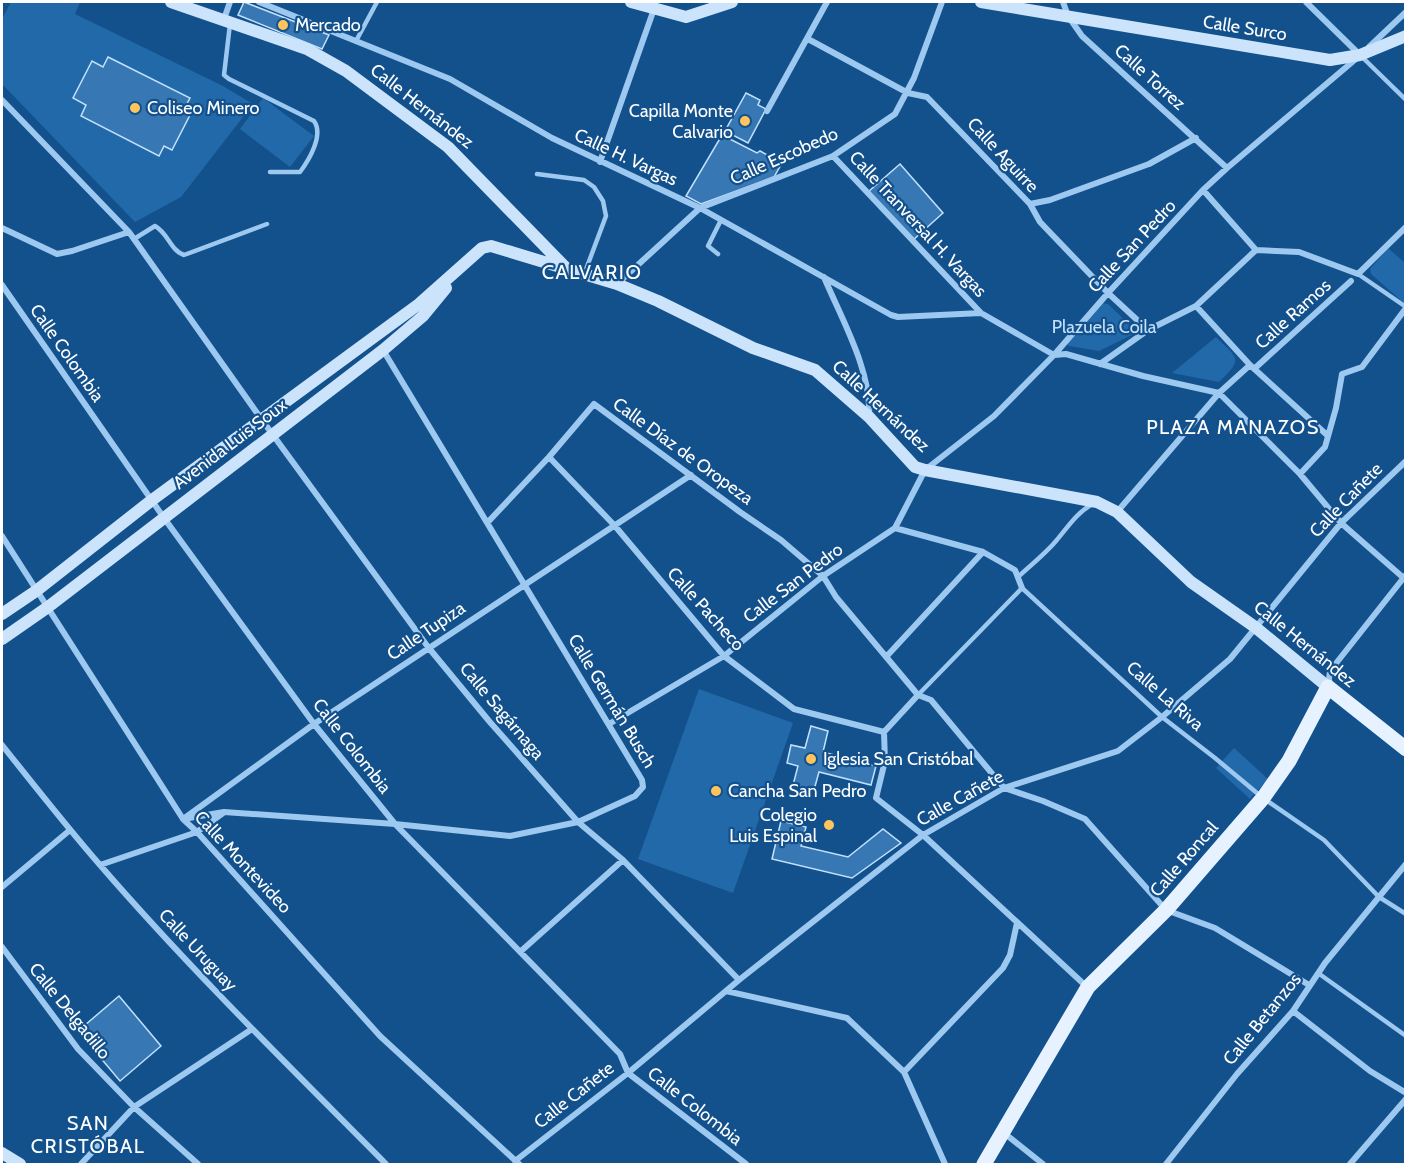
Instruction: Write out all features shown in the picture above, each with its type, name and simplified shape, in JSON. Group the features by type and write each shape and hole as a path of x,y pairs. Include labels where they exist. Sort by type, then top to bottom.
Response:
{"main road":[{"name":"Calle Hernández","path":"171,2 307,49 346,71 448,147 567,269 617,284 658,301 753,348 815,370 869,417 915,467 1097,502 1117,512 1191,582 1255,627 1406,749"},
{"path":"631,2 686,17 732,2"},
{"name":"Calle Surco","path":"981,2 1330,60 1360,56 1406,36"},
{"name":"Avenida Luis Soux","path":"2,614 36,591 152,500 419,304 482,249 491,246 567,269"},
{"name":"Avenida Luis Soux","path":"2,639 48,607 383,350 423,316 466,263"},
{"name":"Calle Roncal","path":"984,1164 1088,987 1166,910 1263,798 1289,761 1328,687"},
{"path":"2,1153 20,1164"}],"street":[{"path":"228,20 230,2"},
{"name":"Calle H. Vargas","path":"259,2 450,80 552,138 700,208 891,315 898,317 981,312"},
{"path":"767,111 827,2"},
{"name":"Calle Escobedo","path":"700,208 833,156 895,114 908,93 942,2"},
{"name":"Calle Torrez","path":"1063,2 1068,16 1082,36 1227,168"},
{"path":"1306,2 1360,56"},
{"path":"600,162 654,9"},
{"name":"Calle San Pedro","path":"609,724 724,656 824,576 895,528 925,470 994,416 1054,356 1108,293 1203,190 1360,56 1406,12"},
{"name":"Calle Aguirre","path":"808,39 908,93 927,97 1030,204 1040,222 1108,293 1148,330"},
{"name":"Calle Sagárnaga","path":"2,100 129,232 262,420 428,647 578,822 623,860 739,980"},
{"path":"1030,204 1050,200 1149,164 1196,138"},
{"name":"Calle Tranversal H. Vargas","path":"833,156 981,312 1054,356"},
{"path":"1100,364 1148,330 1196,306 1256,250 1203,190"},
{"path":"617,284 700,208"},
{"path":"1358,274 1406,227"},
{"path":"2,228 57,254 129,232"},
{"name":"Calle Ramos","path":"1256,250 1299,252 1358,274"},
{"path":"824,276 860,361 870,403 869,417"},
{"name":"Calle Ramos","path":"1117,512 1219,393 1351,281"},
{"name":"Calle Colombia","path":"2,285 164,518 314,724 395,824 620,1054 628,1073 746,1164"},
{"path":"1196,306 1252,367 1328,435"},
{"path":"1300,474 1325,447 1336,408 1342,374 1362,366 1406,308"},
{"name":"Calle Germán Busch","path":"183,819 224,812 395,824 510,836 578,822 635,796 642,787 642,780 609,724 383,350"},
{"path":"1054,356 1066,354 1143,376 1219,393 1300,474 1341,523 1405,577"},
{"name":"Calle Díaz de Oropeza","path":"488,522 549,457 594,404 781,540 824,576 836,597 918,695 931,700 1004,788"},
{"name":"Calle Pacheco","path":"549,457 615,526 724,656 794,709 884,732"},
{"name":"Calle Cañete","path":"517,1163 739,980 923,835 1004,788 1118,751 1162,717 1230,659 1341,523 1406,461"},
{"name":"Calle Tupiza","path":"183,819 314,724 691,475"},
{"path":"895,528 983,552 1015,570 1018,577"},
{"name":"Calle Montevideo","path":"2,536 183,819 380,1036 517,1163"},
{"path":"886,657 983,552"},
{"name":"Calle La Riva","path":"1018,577 1022,588"},
{"name":"Calle Roncal","path":"1328,687 1330,671 1405,577"},
{"path":"918,695 884,732 885,761 876,798 923,835 1088,987"},
{"name":"Calle Uruguay","path":"2,745 100,865 252,1029 386,1164"},
{"path":"1004,788 1043,801 1084,819 1166,910 1215,928 1309,985"},
{"path":"100,865 197,832 224,812"},
{"path":"2,887 70,830"},
{"path":"520,952 623,860"},
{"name":"Calle Betanzos","path":"1166,1164 1237,1074 1293,1011 1309,985 1406,864"},
{"path":"904,1072 1003,968 1010,955 1017,923"},
{"name":"Calle Delgadillo","path":"2,947 78,1050 180,1151 198,1164"},
{"path":"726,991 847,1018 904,1072 945,1164"},
{"path":"1293,1011 1370,1071 1406,1093"},
{"path":"81,1164 134,1107 252,1029"},
{"path":"1350,1164 1406,1099"},
{"path":"1003,1133 1043,1164"}],"lane":[{"path":"356,41 377,2"},
{"path":"228,20 224,75 314,122 317,126 318,135 300,172 270,172"},
{"path":"1360,56 1406,100"},
{"path":"537,174 584,180 594,187 603,201 606,216 584,274"},
{"path":"718,254 708,246 720,220"},
{"path":"134,239 155,226 164,233 177,252 184,255 267,224"},
{"path":"1358,274 1406,308"},
{"path":"1018,577 1056,541 1068,524 1086,508 1097,502"},
{"path":"918,695 1022,588"},
{"name":"Calle La Riva","path":"1022,588 1162,717 1263,798 1324,840 1379,897 1406,915"},
{"path":"1318,974 1406,1036"}],"green space":[{"path":"11,2 80,2 75,14 223,86 253,104 181,197 135,222 3,85 2,19"},
{"path":"263,98 314,136 290,167 240,129"},
{"path":"1388,248 1405,263 1404,303 1371,274 1370,269"},
{"name":"Plazuela Coila","path":"1102,303 1108,304 1134,329 1134,334 1099,351 1069,346 1064,342"},
{"path":"1216,337 1235,359 1232,368 1219,382 1172,373"},
{"name":"Cancha San Pedro","path":"699,689 793,723 733,893 638,859"},
{"path":"1234,748 1268,779 1250,799 1216,768"}],"building":[{"name":"Mercado","path":"244,2 329,35 322,49 238,15"},
{"name":"Coliseo Minero","path":"108,57 190,98 183,111 190,115 172,150 164,146 159,156 81,116 86,105 73,98 92,61 103,67"},
{"path":"746,93 760,100 758,105 766,109 748,143 725,131"},
{"path":"722,135 782,163 774,177 701,204 686,196"},
{"path":"900,164 943,213 912,241 868,192"},
{"path":"811,726 828,731 823,752 876,766 871,785 819,772 814,790 793,785 798,766 787,763 791,745 805,748"},
{"path":"781,821 806,827 801,846 848,857 883,829 901,843 852,878 772,859"},
{"path":"119,996 161,1046 120,1081 78,1031"}],"place":[{"name":"Mercado","path":"283,25"},
{"name":"Coliseo Minero","path":"135,108"},
{"name":"Capilla Monte Calvario","path":"745,121"},
{"name":"Iglesia San Cristóbal","path":"811,759"},
{"name":"Cancha San Pedro","path":"716,791"},
{"name":"Colegio Luis Espinal","path":"829,825"}],"district":[{"name":"CALVARIO","path":"592,272"},
{"name":"PLAZA MANAZOS","path":"1233,427"},
{"name":"SAN CRISTÓBAL","path":"88,1134"}]}
